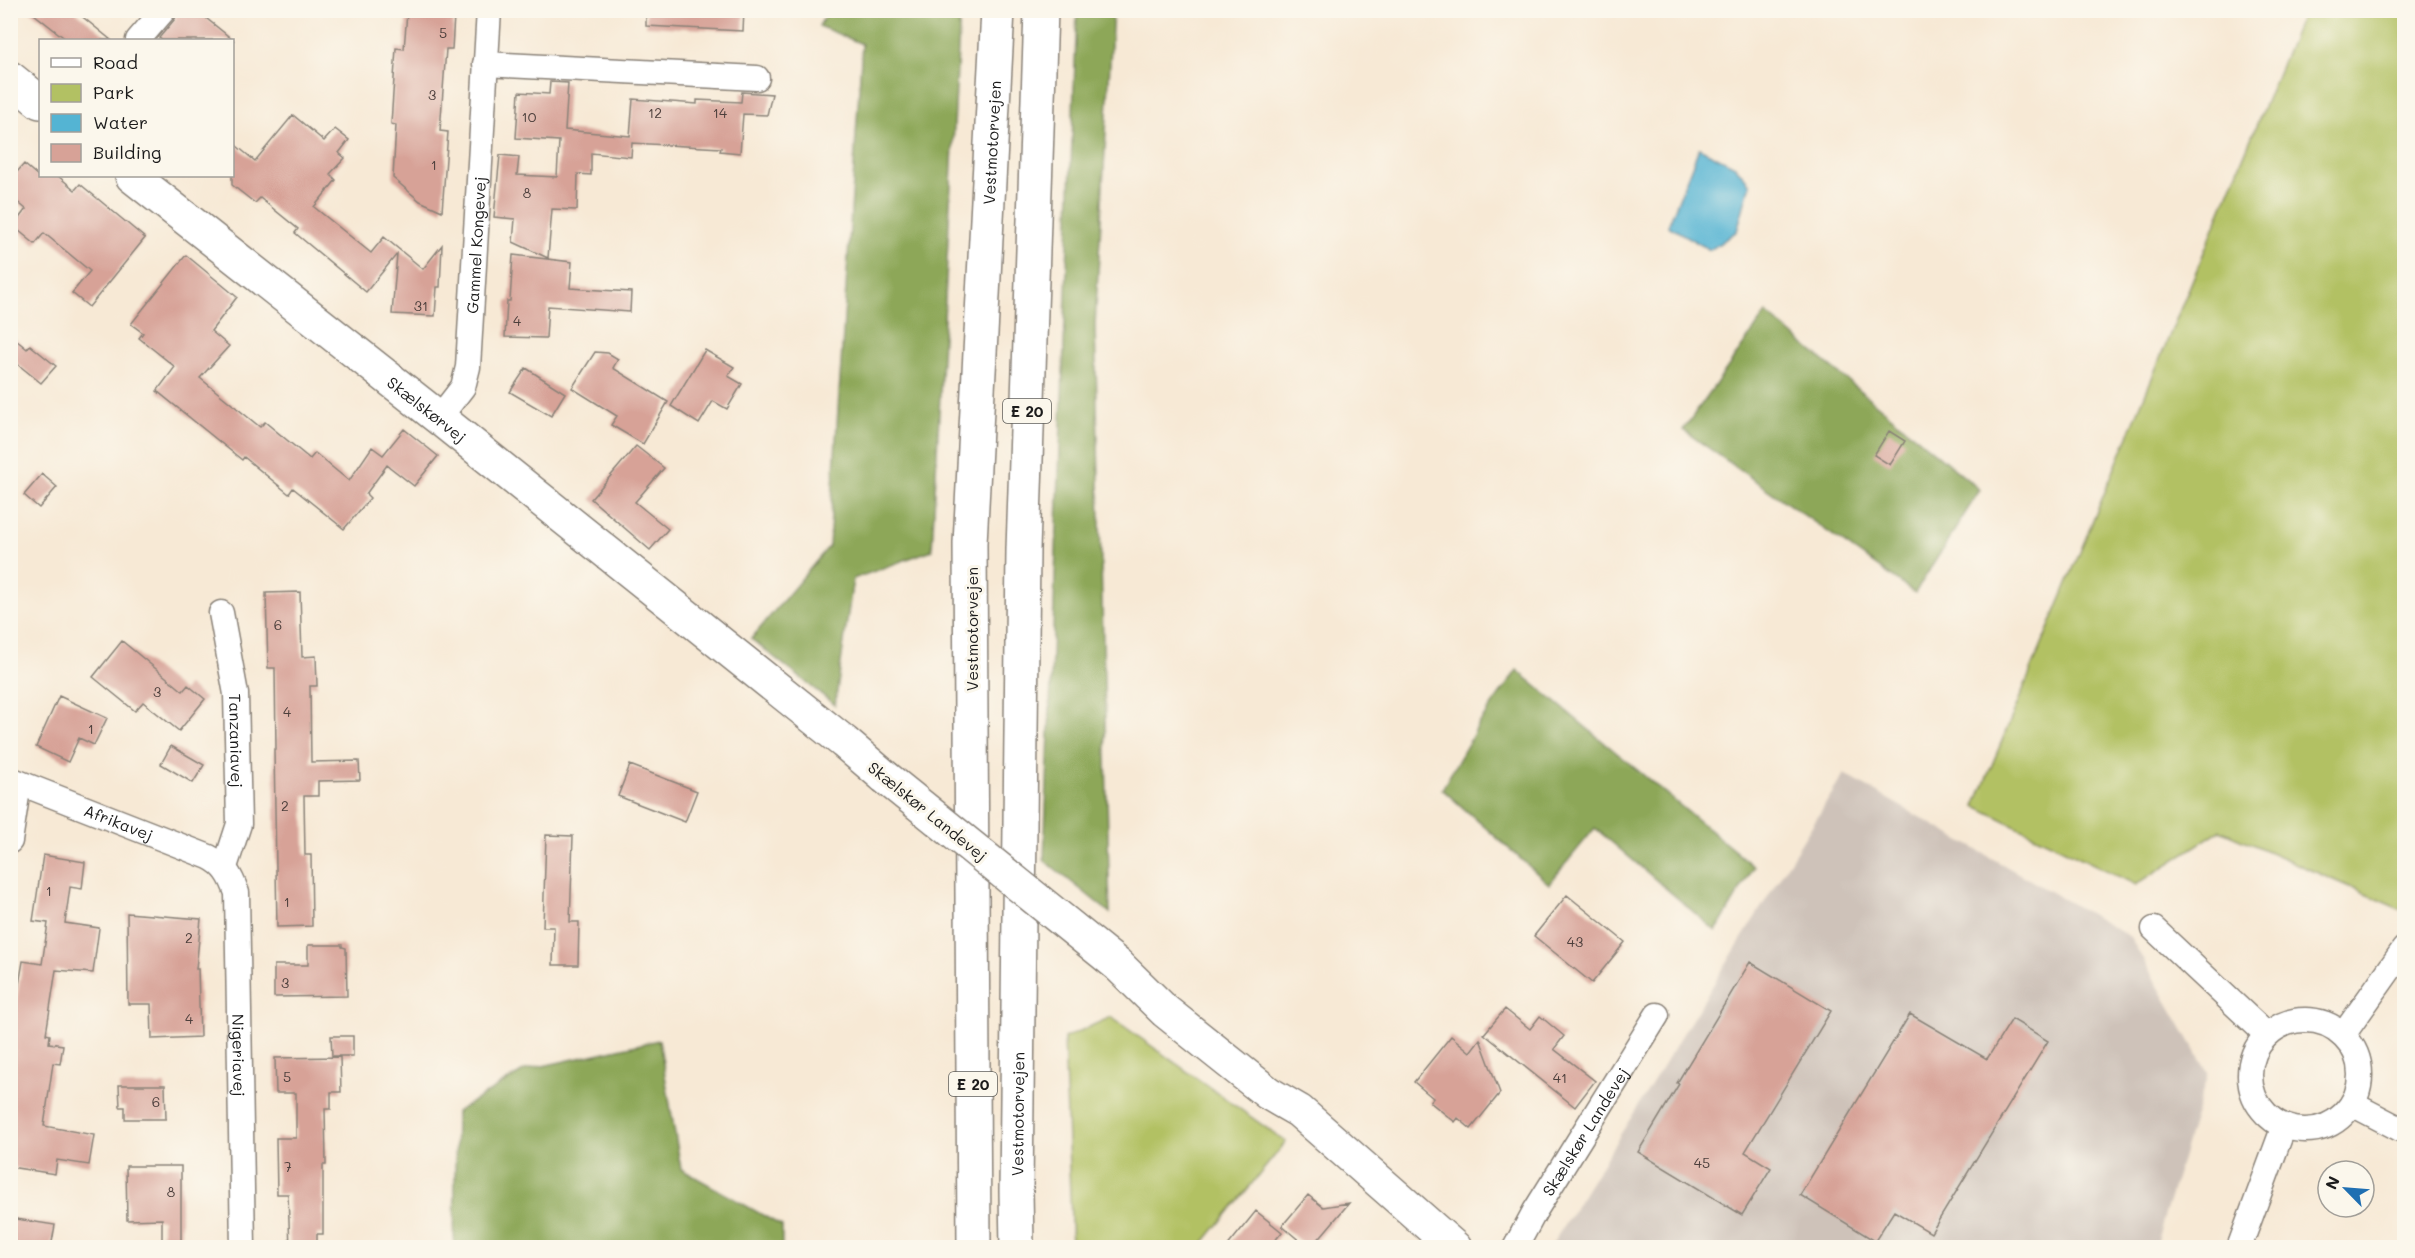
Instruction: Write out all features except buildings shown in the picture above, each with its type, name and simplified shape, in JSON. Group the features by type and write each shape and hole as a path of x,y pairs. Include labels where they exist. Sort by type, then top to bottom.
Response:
{"main road":[{"name":"Vestmotorvejen","path":"974,1248 970,543 999,10"},
{"name":"Vestmotorvejen","path":"1017,1248 1023,550 1041,10"},
{"path":"10,78 39,101"},
{"name":"Skælskørvej","path":"133,177 723,645"},
{"name":"Skælskør Landevej","path":"723,645 1126,971 1175,999 1251,1056 1275,1080 1299,1112 1455,1248"},
{"path":"1017,1106 1036,1248"}],"street":[{"path":"139,39 164,10"},
{"name":"Gammel Kongevej","path":"439,418 463,387 468,368 489,10"},
{"path":"485,64 757,78"},
{"name":"Tanzaniavej","path":"221,613 236,694 239,824 225,867"},
{"path":"10,841 15,781"},
{"name":"Afrikavej","path":"15,781 208,857 225,867"},
{"name":"Nigeriavej","path":"225,867 237,892 243,1248"},
{"path":"2154,929 2267,1035"},
{"path":"2343,1035 2404,950"},
{"name":"Skælskør Landevej","path":"1515,1248 1535,1210 1657,1015"},
{"path":"2299,1020 2323,1023 2343,1035 2351,1044 2360,1068 2360,1080 2352,1104 2334,1123 2322,1128 2303,1130 2284,1126 2263,1110 2255,1098 2251,1085 2253,1058 2267,1035 2288,1023 2299,1020"},
{"path":"2352,1104 2404,1131"},
{"path":"2239,1248 2284,1126"}],"shaded area":[{"path":"1844,774 2130,937 2208,1073 2155,1247 1550,1248"}],"green space":[{"path":"2339,10 2404,11 2404,911 2220,830 2136,885 1975,806 2302,15"},
{"path":"828,11 960,11 932,550 853,579 835,705 751,639 829,546 862,44 819,26"},
{"path":"1077,11 1113,11 1095,325 1110,913 1044,860"},
{"path":"1766,313 1980,490 1915,593 1683,430"},
{"path":"1517,670 1754,867 1716,931 1595,828 1549,884 1442,789 1481,721"},
{"path":"1111,1017 1286,1142 1200,1247 1072,1247 1064,1038"},
{"path":"659,1040 681,1169 782,1226 782,1247 454,1247 456,1112 525,1070"}],"water":[{"path":"1699,148 1735,166 1750,184 1737,231 1710,250 1668,226"}]}
